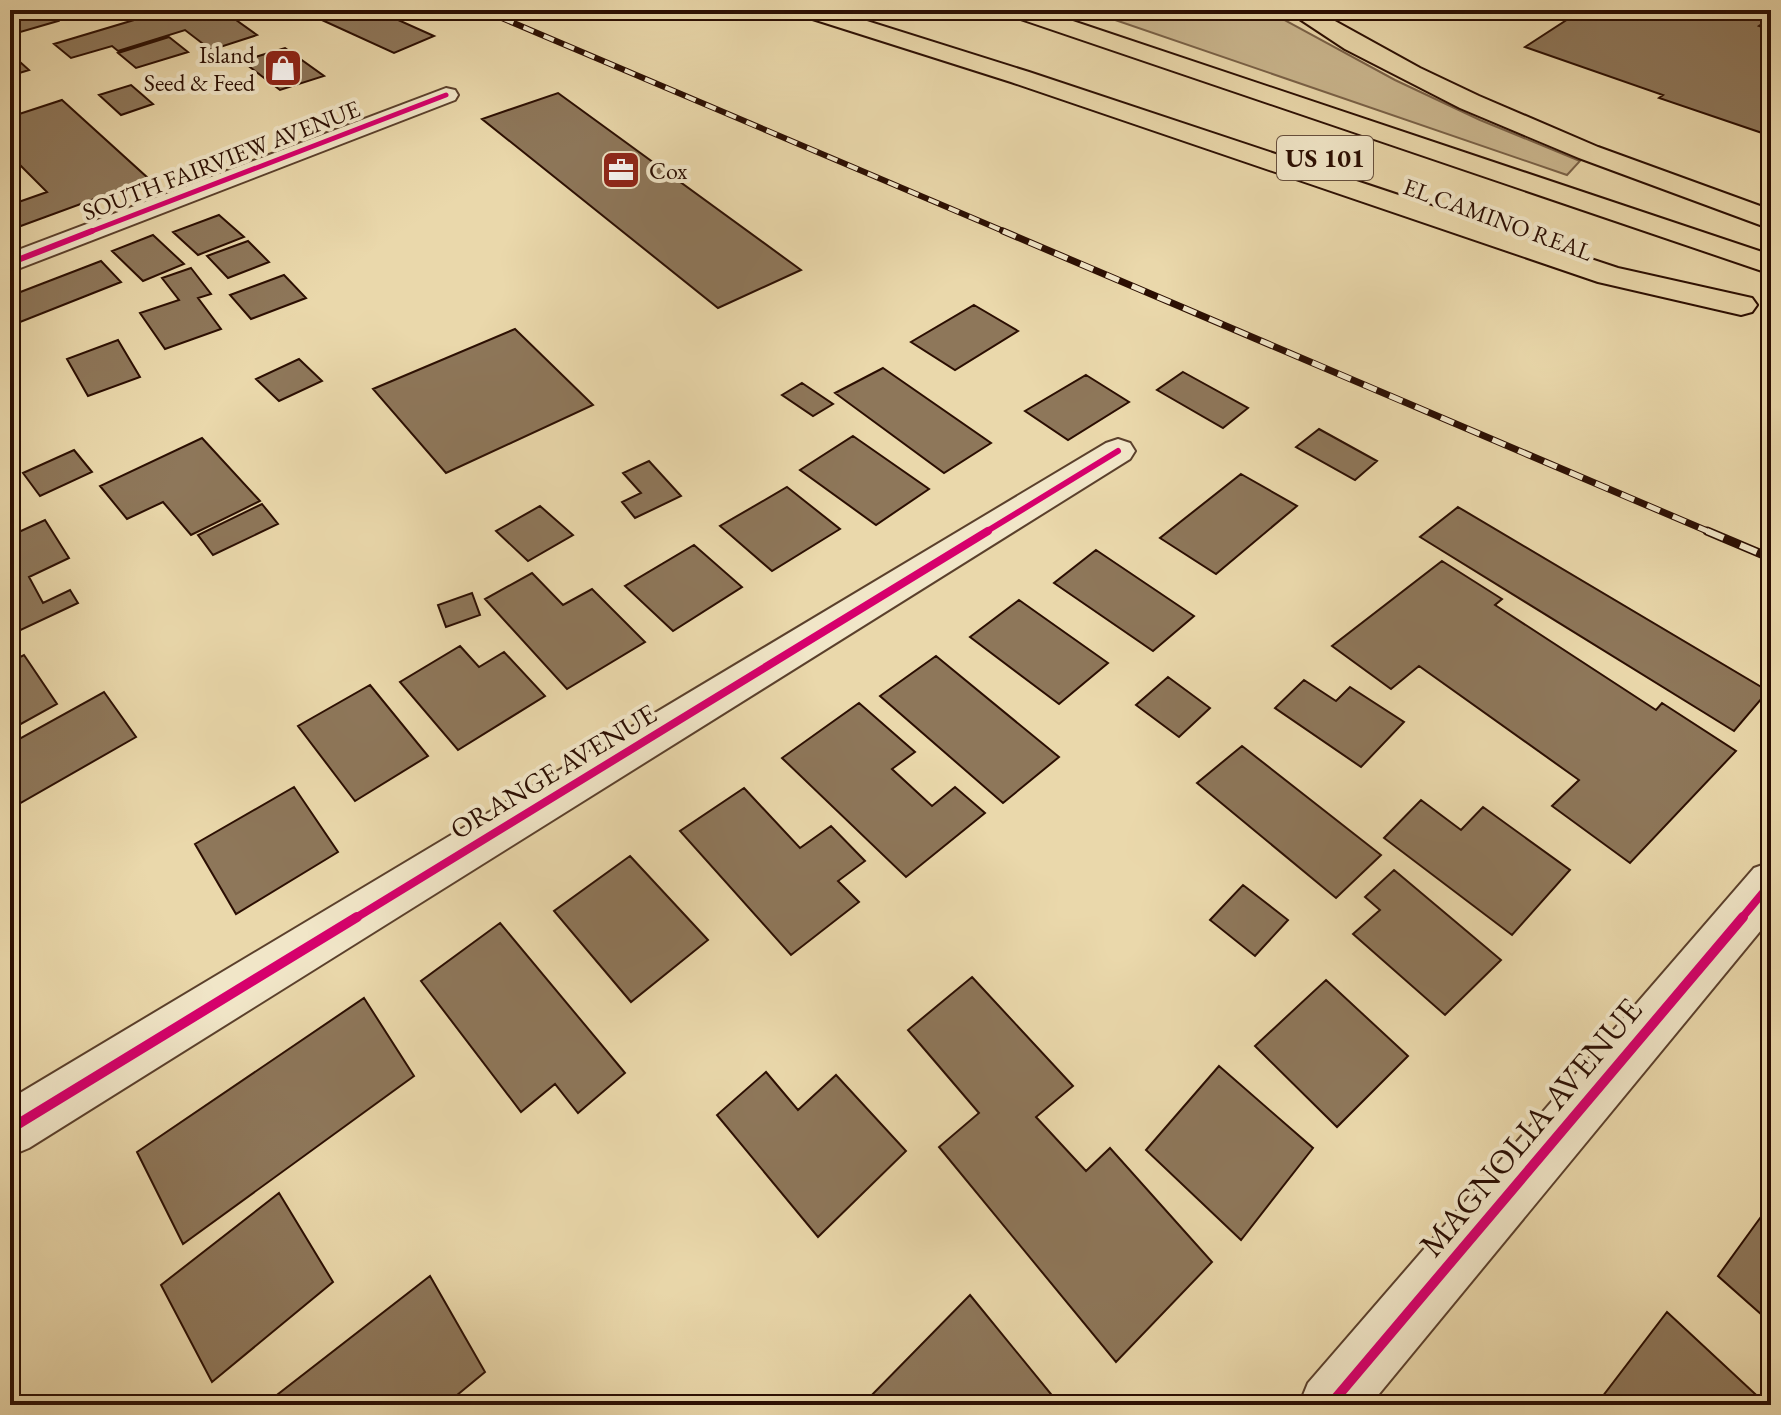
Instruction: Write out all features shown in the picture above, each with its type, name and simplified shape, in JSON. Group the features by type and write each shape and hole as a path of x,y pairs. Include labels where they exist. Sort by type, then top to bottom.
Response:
{"highway":[{"path":"808,10 1020,77 1609,275 1756,310"},
{"name":"EL CAMINO REAL","path":"1017,10 1771,265"},
{"path":"1298,10 1413,75 1490,112 1624,167 1771,220"},
{"name":"EL CAMINO REAL","path":"998,42 1756,310"}],"street":[{"name":"SOUTH FAIRVIEW AVENUE","path":"10,263 446,95"},
{"name":"ORANGE AVENUE","path":"10,1129 1118,451"},
{"name":"MAGNOLIA AVENUE","path":"1330,1405 1771,883"}],"shaded area":[{"path":"1086,10 1266,10 1395,80 1480,120 1580,161 1567,175"}],"building":[{"path":"10,10 44,10 58,21 10,35"},
{"path":"122,10 222,10 257,35 211,50 185,30 118,51 112,46 71,58 54,44 134,20"},
{"path":"300,10 376,10 434,36 394,53"},
{"path":"1582,10 1740,10 1769,19 1759,26 1771,30 1771,136 1525,47"},
{"path":"169,37 188,52 136,68 118,53"},
{"path":"285,48 324,76 280,90 242,61"},
{"path":"10,53 29,70 10,76"},
{"path":"131,85 153,104 121,115 99,95"},
{"path":"558,93 801,270 718,308 482,119"},
{"path":"62,100 149,179 18,227 10,218 10,205 47,192 10,155 10,117"},
{"path":"219,215 244,237 198,255 173,232"},
{"path":"153,235 184,264 143,281 112,251"},
{"path":"248,241 269,262 228,278 207,256"},
{"path":"101,261 121,282 10,326 10,296"},
{"path":"191,268 211,294 198,298 221,329 165,349 140,313 179,300 162,278"},
{"path":"284,275 306,298 251,319 230,295"},
{"path":"974,305 1018,331 955,370 911,342"},
{"path":"515,329 593,405 446,473 373,389"},
{"path":"118,340 140,377 88,396 67,359"},
{"path":"299,359 322,381 279,401 256,379"},
{"path":"883,368 991,443 944,473 835,393"},
{"path":"1183,372 1248,408 1223,428 1157,390"},
{"path":"1086,375 1129,402 1068,440 1025,411"},
{"path":"802,383 833,404 813,416 782,395"},
{"path":"1319,429 1377,461 1355,480 1296,447"},
{"path":"853,436 929,489 876,525 800,470"},
{"path":"202,438 260,501 191,535 163,502 127,519 100,486"},
{"path":"74,450 92,472 40,496 23,473"},
{"path":"649,461 681,496 635,518 622,502 641,493 623,473"},
{"path":"1241,474 1297,506 1216,574 1160,538"},
{"path":"787,487 840,529 772,571 720,526"},
{"path":"262,504 278,524 213,555 198,535"},
{"path":"540,506 573,535 528,561 496,531"},
{"path":"1458,507 1768,691 1734,731 1420,537"},
{"path":"45,520 69,558 29,577 43,603 70,590 78,603 10,635 10,536"},
{"path":"694,545 742,587 673,631 625,586"},
{"path":"1096,550 1194,616 1153,651 1054,583"},
{"path":"1442,561 1502,599 1495,605 1656,710 1662,703 1736,751 1630,863 1552,806 1579,780 1419,666 1391,689 1332,646"},
{"path":"532,573 563,605 592,589 645,642 567,689 485,599"},
{"path":"472,593 480,615 446,627 438,605"},
{"path":"1019,600 1108,663 1059,704 970,637"},
{"path":"460,646 479,667 504,652 545,696 458,750 400,682"},
{"path":"24,655 57,704 10,730 10,662"},
{"path":"936,656 1059,757 1003,803 880,696"},
{"path":"1168,677 1210,708 1179,737 1136,705"},
{"path":"1304,680 1336,701 1350,687 1404,722 1361,767 1275,708"},
{"path":"370,685 428,756 355,801 298,726"},
{"path":"104,692 136,737 10,809 10,744"},
{"path":"859,703 915,752 892,769 932,806 955,787 985,813 906,877 782,758"},
{"path":"1242,746 1381,855 1336,898 1197,783"},
{"path":"294,787 338,852 236,914 195,844"},
{"path":"744,788 800,848 831,826 865,861 838,881 859,902 791,955 680,831"},
{"path":"1421,800 1461,830 1483,807 1570,870 1512,935 1384,838"},
{"path":"630,856 708,940 631,1002 554,911"},
{"path":"1394,870 1501,960 1445,1015 1353,934 1380,910 1365,897"},
{"path":"1243,885 1288,920 1255,956 1210,920"},
{"path":"500,923 625,1073 578,1113 555,1084 521,1112 421,981"},
{"path":"972,977 1073,1086 1036,1117 1086,1171 1110,1148 1212,1262 1116,1362 939,1147 979,1113 908,1030"},
{"path":"1326,980 1408,1056 1337,1127 1255,1046"},
{"path":"364,998 414,1076 183,1244 137,1152"},
{"path":"1219,1066 1313,1148 1241,1240 1146,1150"},
{"path":"766,1072 798,1110 836,1075 906,1151 818,1237 717,1115"},
{"path":"279,1193 333,1282 212,1382 161,1285"},
{"path":"1771,1203 1771,1323 1718,1276"},
{"path":"430,1276 485,1372 445,1405 264,1405"},
{"path":"970,1295 1055,1399 1050,1405 862,1405"},
{"path":"1667,1312 1767,1405 1596,1405"}],"railway":[{"path":"483,10 1008,233"},
{"path":"1003,231 1712,533"},
{"path":"1707,531 1771,558"}],"cycle path":[{"path":"10,263 446,95"},
{"path":"10,1129 1118,451"},
{"path":"1330,1405 1771,883"}],"place":[{"name":"Island Seed & Feed","path":"283,68"},
{"name":"Cox","path":"621,170"}]}
